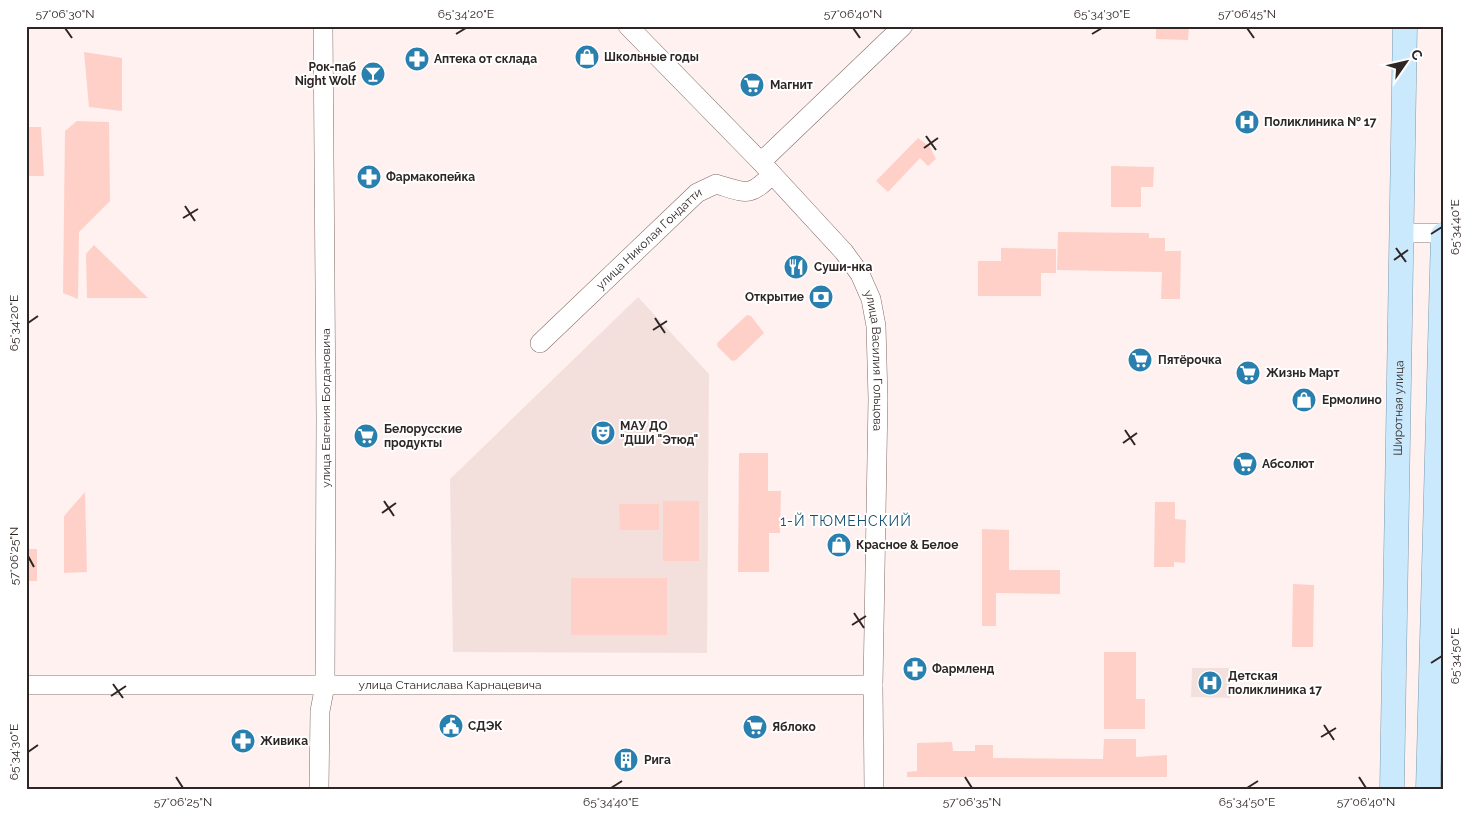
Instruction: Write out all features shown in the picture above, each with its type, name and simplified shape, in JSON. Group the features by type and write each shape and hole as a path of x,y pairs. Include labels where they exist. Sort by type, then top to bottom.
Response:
{"main road":[{"name":"Широтная улица","path":"1392,789 1405,26"},
{"path":"1428,789 1443,234"}],"street":[{"name":"улица Евгения Богдановича","path":"319,789 320,711 325,685 326,403 323,26"},
{"name":"улица Василия Гольцова","path":"628,26 767,169 853,262 867,286 874,312 878,399 873,685 874,789"},
{"name":"улица Николая Гондатти","path":"540,344 697,193 716,184 742,191 757,190 767,169 903,26"},
{"path":"1401,233 1443,234"},
{"name":"улица Станислава Карнацевича","path":"26,685 873,685"}],"shaded area":[{"path":"1156,26 1189,26 1188,40 1156,39"},
{"path":"84,52 122,58 122,111 89,107"},
{"path":"77,121 109,122 110,201 79,232 78,299 63,293 65,131"},
{"path":"26,127 41,127 44,176 26,176"},
{"path":"918,138 930,147 936,159 928,166 920,158 888,192 876,181"},
{"path":"1111,166 1154,167 1153,187 1141,187 1141,207 1111,207"},
{"path":"1058,232 1149,233 1149,238 1165,238 1165,251 1181,251 1180,299 1161,299 1162,272 1057,270"},
{"path":"94,245 148,298 87,298 86,254"},
{"path":"1001,248 1056,249 1056,273 1041,273 1041,296 978,296 978,261 1001,261"},
{"path":"638,297 709,374 707,653 453,652 450,479"},
{"path":"747,315 751,316 764,333 736,360 732,361 718,347 717,343"},
{"path":"739,453 768,453 768,491 781,491 780,533 769,533 769,572 738,572"},
{"path":"85,492 87,572 64,573 64,516"},
{"path":"663,501 699,501 699,561 663,561"},
{"path":"1155,502 1175,502 1175,519 1186,520 1185,563 1174,562 1174,567 1154,567"},
{"path":"619,504 659,504 659,530 620,530"},
{"path":"982,529 1009,530 1009,570 1060,570 1060,594 996,593 996,626 982,626"},
{"path":"26,549 37,549 37,581 26,581"},
{"path":"571,578 667,578 667,635 571,635"},
{"path":"1293,584 1314,585 1313,647 1292,647"},
{"path":"1104,652 1136,652 1136,699 1145,699 1145,729 1104,729"},
{"name":"Детская поликлиника 17","path":"1192,668 1229,668 1230,698 1191,697"},
{"path":"1104,739 1136,739 1136,757 1167,755 1167,777 907,777 907,772 917,771 917,743 952,742 953,751 975,751 975,745 993,745 993,758 1103,759"}],"place":[{"name":"Школьные годы","path":"587,57"},
{"name":"Аптека от склада","path":"417,59"},
{"name":"Рок-паб Night Wolf","path":"373,74"},
{"name":"Магнит","path":"752,85"},
{"name":"Поликлиника № 17","path":"1247,122"},
{"name":"Фармакопейка","path":"369,177"},
{"name":"Суши-нка","path":"796,267"},
{"name":"Открытие","path":"821,297"},
{"name":"Пятёрочка","path":"1140,360"},
{"name":"Жизнь Март","path":"1248,373"},
{"name":"Ермолино","path":"1304,400"},
{"name":"МАУ ДО \"ДШИ \"Этюд\"","path":"603,433"},
{"name":"Белорусские продукты","path":"366,436"},
{"name":"Абсолют","path":"1245,464"},
{"name":"Красное & Белое","path":"839,545"},
{"name":"Фармленд","path":"915,669"},
{"name":"Детская поликлиника 17","path":"1210,683"},
{"name":"СДЭК","path":"451,726"},
{"name":"Яблоко","path":"755,727"},
{"name":"Живика","path":"243,741"},
{"name":"Рига","path":"626,760"}],"district":[{"name":"1-Й ТЮМЕНСКИЙ","path":"846,521"}]}
